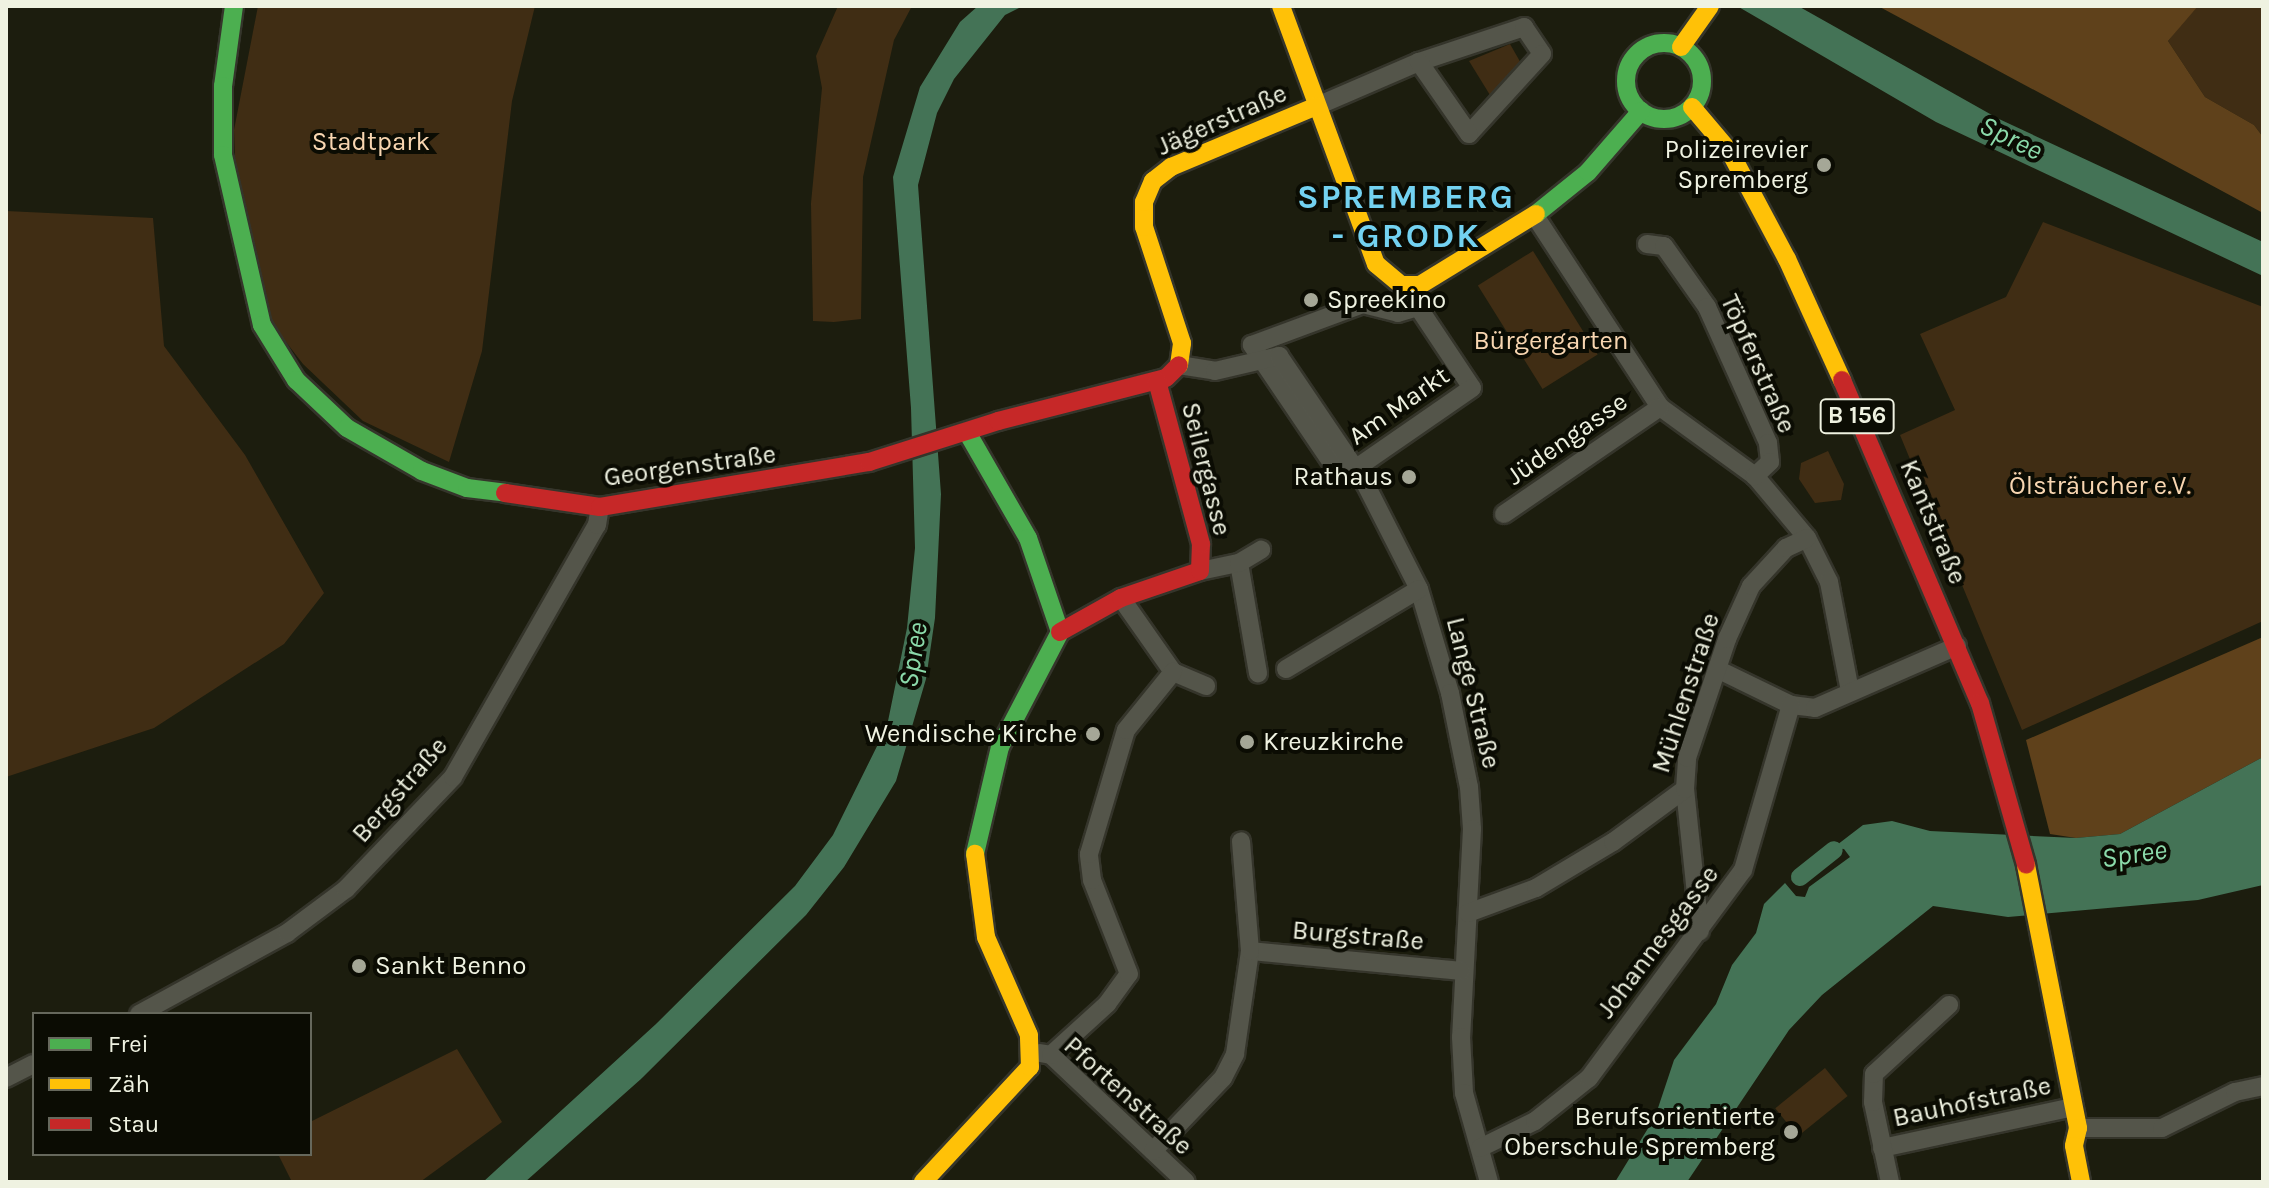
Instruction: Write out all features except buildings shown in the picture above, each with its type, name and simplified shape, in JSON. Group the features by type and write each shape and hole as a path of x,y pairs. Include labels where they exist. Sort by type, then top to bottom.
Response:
{"main road":[{"name":"Georgenstraße","path":"234,6 223,86 223,155 262,325 296,380 347,428 422,471 467,488 600,507 869,462 1168,375"},
{"path":"1281,6 1376,264 1394,283 1420,285 1535,216 1588,172 1641,111"},
{"path":"1681,47 1710,6"},
{"path":"1669,43 1681,47 1702,74 1692,107 1661,119 1641,111 1627,90 1629,66 1645,48 1669,43"},
{"name":"Jägerstraße","path":"1168,375 1182,343 1144,227 1144,202 1153,181 1171,167 1317,106"},
{"name":"Kantstraße","path":"1692,107 1753,188 1828,346 1957,646 2012,801 2043,939 2073,1107"},
{"name":"Seilergasse","path":"1168,375 1201,544 1200,571"},
{"path":"959,434 1028,538 1060,632 1121,598 1200,571"},
{"name":"Pfortenstraße","path":"1042,1053 986,937 974,843 1000,747 1060,632"},
{"path":"923,1182 1020,1085 1042,1053"},
{"name":"B 156","path":"2073,1107 2078,1129 2074,1146 2081,1182"},
{"name":"B 156","path":"2078,1129 2089,1142 2099,1182"}],"street":[{"name":"Jägerstraße","path":"1317,106 1419,62 1524,27 1542,54 1469,134 1419,62"},
{"path":"1535,216 1660,407 1755,476 1807,538 1829,582 1850,691"},
{"name":"Töpferstraße","path":"1647,244 1664,246 1707,307 1768,443 1770,462 1755,476"},
{"name":"Am Markt","path":"1262,360 1252,345 1363,304 1398,313 1418,307 1472,388 1361,475"},
{"name":"Lange Straße","path":"1262,360 1279,356 1361,475 1419,589 1450,693 1469,787 1468,913 1461,971 1464,1093 1489,1182"},
{"path":"1168,375 1215,371 1262,360"},
{"name":"Jüdengasse","path":"1504,514 1660,407"},
{"name":"Bergstraße","path":"143,1012 287,933 346,889 453,777 597,525 600,507"},
{"name":"Mühlenstraße","path":"1468,913 1536,888 1613,842 1685,789 1687,758 1717,669 1751,586 1786,548 1807,538"},
{"path":"1200,571 1239,563 1261,550"},
{"name":"Seilergasse","path":"1239,563 1258,673"},
{"path":"1286,669 1419,589"},
{"path":"1121,598 1173,672 1206,686"},
{"path":"1717,669 1791,705 1815,708 1957,646"},
{"path":"1042,1053 1107,1004 1129,974 1092,880 1089,854 1126,730 1173,672"},
{"name":"Johannesgasse","path":"1480,1148 1535,1121 1589,1078 1743,870 1791,705"},
{"path":"1685,789 1700,931"},
{"path":"1153,1151 1223,1078 1235,1054 1250,951 1241,841"},
{"name":"Burgstraße","path":"1250,951 1461,971"},
{"path":"1890,1182 1882,1148 1874,1074 1949,1005"},
{"name":"Pfortenstraße","path":"1042,1053 1186,1182"},
{"path":"6,1078 32,1065"},
{"path":"2078,1129 2162,1128 2235,1092 2263,1086"},
{"name":"Bauhofstraße","path":"1882,1148 2073,1107"}],"green space":[{"name":"Stadtpark","path":"258,6 535,6 512,101 482,351 449,462 363,421 303,364 272,324 236,184 234,130"},
{"path":"838,6 912,6 894,40 863,177 861,319 834,322 813,321 811,203 822,88 816,56"},
{"path":"2196,6 2263,6 2263,137 2254,125 2205,97 2168,41"},
{"path":"1510,44 1522,65 1490,95 1469,61"},
{"path":"6,211 153,218 164,346 245,455 324,593 284,644 154,728 6,777"},
{"name":"Ölsträucher e.V.","path":"2043,222 2263,307 2263,621 2022,730 1900,435 1955,410 1920,334 2006,297"},
{"name":"Bürgergarten","path":"1533,251 1598,354 1543,389 1478,285"},
{"path":"1828,451 1844,484 1841,500 1815,503 1799,479 1801,463"},
{"path":"457,1049 502,1122 420,1182 292,1182 279,1156 312,1156 312,1121"},
{"path":"1825,1068 1848,1096 1798,1136 1775,1108"}],"shaded area":[{"path":"1878,6 2198,6 2168,41 2205,97 2254,125 2263,137 2263,213"},
{"path":"2263,637 2263,757 2120,834 2076,838 2050,834 2026,740"}],"water":[{"name":"Spree","path":"978,6 1023,6 1005,15 954,79 937,113 918,185 941,494 935,618 926,679 896,781 844,867 806,915 641,1079 525,1182 483,1182 656,1024 795,886 833,835 887,726 907,628 915,548 911,408 893,177 920,87 960,22"},
{"name":"Spree","path":"1737,6 1798,6 1999,119 2263,242 2263,276 1936,122"},
{"name":"Spree","path":"2263,757 2263,885 2198,900 2008,917 1933,906 1822,995 1789,1030 1687,1182 1615,1182 1655,1117 1674,1060 1716,1004 1732,965 1756,933 1764,904 1785,883 1796,896 1805,897 1809,887 1850,857 1844,849 1833,848 1863,825 1892,821 1930,831 2076,838 2120,834"}],"waterway":[{"path":"1800,877 1834,850"}],"traffic: fast":[{"path":"234,6 223,86 223,155 262,325 296,380 347,428 422,471 467,488 505,493"},
{"path":"1664,43 1678,46 1691,54 1699,67 1702,81 1699,95 1691,108 1678,116 1664,119 1650,116 1637,108 1629,95 1626,81 1629,67 1637,54 1650,46 1664,43"},
{"path":"1536,214 1588,172 1641,111"},
{"path":"967,432 1028,538 1060,632 1000,747 975,854"}],"traffic: slow":[{"path":"1281,6 1376,264 1401,285 1420,285 1536,214"},
{"path":"1681,47 1710,6"},
{"path":"1179,365 1182,343 1144,227 1144,202 1153,181 1171,167 1317,106"},
{"path":"1692,107 1730,152 1787,259 1842,380"},
{"path":"923,1182 1030,1067 1029,1035 986,937 975,854"},
{"path":"2026,865 2078,1128 2074,1146 2081,1182"}],"traffic: jam":[{"path":"505,493 600,507 869,462 998,421 1166,378 1179,365"},
{"path":"1842,380 1980,703 2026,865"},
{"path":"1060,632 1121,598 1200,571 1201,544 1157,381"}],"place":[{"name":"Polizeirevier Spremberg","path":"1824,165"},
{"name":"Spreekino","path":"1311,300"},
{"name":"Rathaus","path":"1409,477"},
{"name":"Wendische Kirche","path":"1093,734"},
{"name":"Kreuzkirche","path":"1247,742"},
{"name":"Sankt Benno","path":"359,966"},
{"name":"Berufsorientierte Oberschule Spremberg","path":"1791,1132"}],"district":[{"name":"SPREMBERG - GRODK","path":"1406,216"}]}
